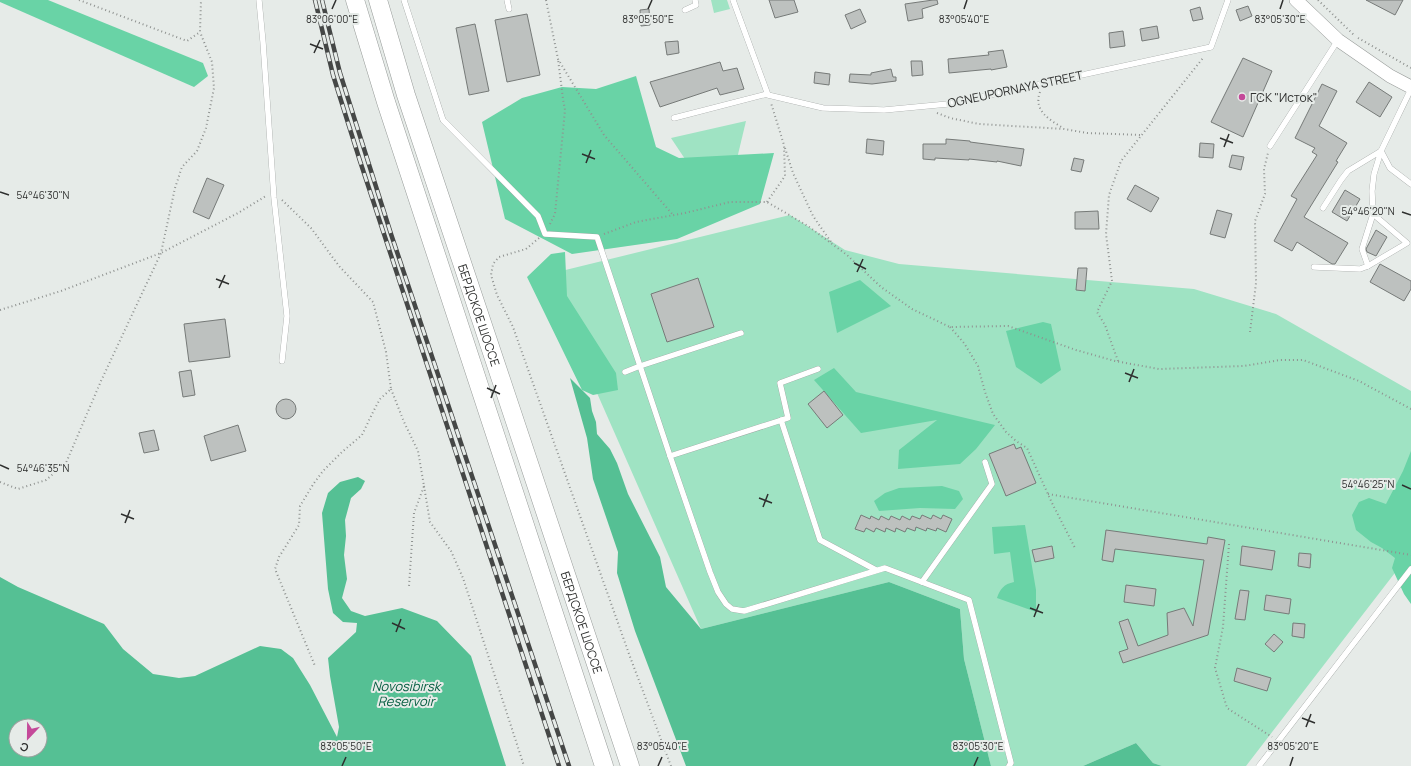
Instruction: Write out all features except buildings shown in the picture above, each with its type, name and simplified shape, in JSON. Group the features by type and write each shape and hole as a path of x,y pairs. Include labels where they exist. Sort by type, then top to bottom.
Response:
{"highway":[{"name":"БЕРДСКОЕ ШОССЕ","path":"355,0 386,102 604,766"},
{"name":"БЕРДСКОЕ ШОССЕ","path":"378,0 406,95 630,766"}],"street":[{"path":"1296,0 1338,40 1390,76 1411,88"}],"lane":[{"path":"259,0 274,192 287,316 282,361"},
{"path":"404,0 443,120 538,216 545,234 597,237 670,456 718,592 726,604 732,609 744,611 885,568 969,600 1011,763 1009,766"},
{"path":"507,0 509,9"},
{"path":"685,10 696,5 694,0"},
{"path":"674,118 768,94 733,0"},
{"path":"1211,47 1228,0"},
{"path":"1270,146 1338,40"},
{"name":"OGNEUPORNAYA STREET","path":"768,94 823,108 884,110 948,104 1211,47"},
{"path":"1368,266 1362,249 1373,214 1372,191 1374,174 1381,151 1411,88"},
{"path":"1381,151 1390,168 1411,184"},
{"path":"1323,208 1348,172 1381,151"},
{"path":"1314,266 1360,269 1409,244 1373,214"},
{"path":"626,372 741,333"},
{"path":"670,456 788,418 780,382 818,369"},
{"path":"781,420 820,540 876,570"},
{"path":"922,582 992,484 985,462"},
{"path":"1259,766 1411,569"}],"path":[{"path":"79,0 187,41 200,32"},
{"path":"0,482 18,489 46,480 66,463 101,381 161,253 175,188 182,167 197,151 206,128 214,88 212,62 200,32 201,0"},
{"path":"546,0 558,59 562,99 565,110 554,214 545,234 526,249 499,257 493,264 491,275 497,295 513,327 629,654 671,766"},
{"path":"1318,0 1356,37 1411,68"},
{"path":"1118,362 1105,325 1097,312 1112,281 1106,234 1109,195 1121,161 1211,47"},
{"path":"558,59 604,135 673,215"},
{"path":"1043,84 1038,96 1039,106 1044,116 1064,129"},
{"path":"768,94 793,173 813,216 833,244"},
{"path":"920,106 950,118 980,124 1142,135"},
{"path":"767,202 785,176 784,145"},
{"path":"1250,332 1256,283 1256,221 1265,194 1264,169 1270,146"},
{"path":"0,310 61,291 161,253 274,192 311,228 338,266 373,302 386,352 391,389 404,422 418,451 430,522 451,551 463,578 524,766"},
{"path":"597,237 636,222 730,202 767,202 808,226 833,244 881,287 912,309 950,327 964,343 978,366 993,414 1006,432 1027,448 1075,548"},
{"path":"950,327 1008,326 1076,350 1118,362 1159,368 1244,366 1280,360 1303,360 1359,381 1411,409"},
{"path":"315,666 275,569 279,557 299,524 300,506 314,483 323,470 337,456 362,435 372,412 380,399 391,389"},
{"path":"409,586 414,513 424,486"},
{"path":"1048,494 1411,555"},
{"path":"1229,544 1223,628 1215,668 1227,708 1278,741"}],"shaded area":[{"path":"0,0 48,0 203,63 208,76 194,87 0,2"},
{"path":"711,0 727,0 730,9 714,13"},
{"path":"636,76 656,147 679,158 774,153 760,204 677,239 572,254 505,219 482,122 522,98 562,87 596,89"},
{"path":"746,121 735,167 693,171 671,138"},
{"path":"790,215 845,250 899,264 1194,289 1276,314 1411,391 1411,552 1246,766 1162,766 1153,763 1136,743 1083,766 991,766 964,659 960,609 889,582 701,629 545,275"},
{"path":"565,252 567,296 616,373 618,390 593,395 582,390 527,277 551,254"},
{"path":"860,280 891,306 837,333 829,292"},
{"path":"1043,322 1051,324 1061,370 1041,384 1016,367 1006,331"},
{"path":"834,368 856,392 995,425 976,449 960,464 898,469 899,450 937,420 861,433 814,380"},
{"path":"1411,451 1411,604 1404,594 1392,568 1395,558 1356,530 1352,515 1359,502 1369,498 1386,504 1403,471"},
{"path":"942,486 959,491 963,499 955,509 920,508 879,511 874,501 885,493 899,488"},
{"path":"1025,525 1036,590 1036,612 997,598 1003,587 1014,582 1010,552 994,554 992,527"}],"water":[{"path":"570,378 590,398 592,411 596,422 597,434 610,449 617,463 628,494 660,557 666,587 701,629 889,582 960,609 964,659 991,766 686,766 635,631 617,573 618,552 593,479 587,438"},
{"name":"Novosibirsk Reservoir","path":"358,477 365,481 361,489 351,498 345,520 346,536 344,555 347,579 342,598 351,611 365,616 402,608 437,621 471,656 506,766 0,766 0,577 18,587 104,624 123,649 153,674 179,678 195,676 260,646 281,649 293,658 310,685 337,737 339,727 328,658 356,632 357,623 343,622 333,613 328,589 322,513 328,493 340,482"},
{"path":"1136,743 1153,763 1162,766 1083,766"}],"railway":[{"path":"315,0 333,75 360,161 559,766"},
{"path":"322,0 340,73 391,234 569,766"}],"place":[{"name":"ГСК \"Исток\"","path":"1242,97"}]}
